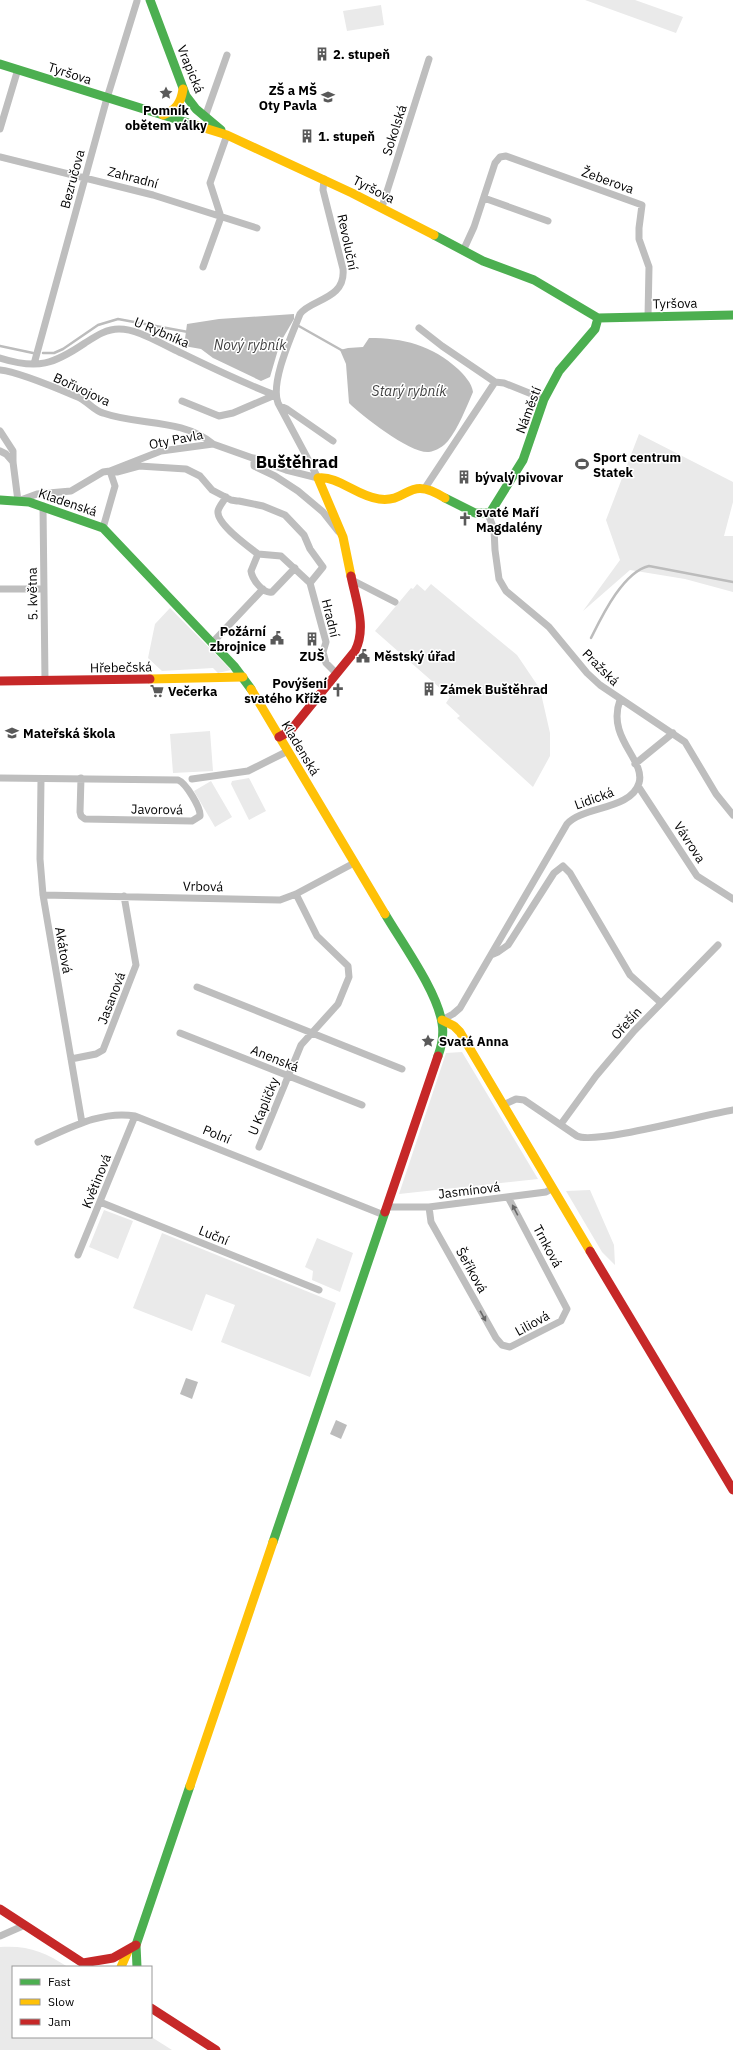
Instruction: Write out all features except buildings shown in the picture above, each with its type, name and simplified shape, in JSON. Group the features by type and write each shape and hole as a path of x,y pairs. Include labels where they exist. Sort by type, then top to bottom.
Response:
{"street":[{"name":"Bezručova","path":"34,364 107,98 137,0"},
{"name":"Vrapická","path":"150,0 183,89 192,104 227,135"},
{"path":"205,117 227,56"},
{"name":"Sokolská","path":"382,207 429,59"},
{"name":"Tyršova","path":"0,64 227,135 382,207 463,251 498,268 534,280 598,318 733,315"},
{"path":"0,128 18,69"},
{"path":"164,115 171,113 179,106 183,89"},
{"path":"203,267 221,217 210,184 227,135"},
{"name":"Žeberova","path":"463,251 484,198 496,160 503,156 642,205 639,239 649,267 648,317"},
{"name":"Zahradní","path":"0,157 159,196 257,228"},
{"name":"Revoluční","path":"275,395 278,375 300,314 307,308 330,296 342,277 342,269 323,190 324,179"},
{"path":"484,198 548,221"},
{"name":"Náměstí","path":"488,514 495,508 523,460 544,400 559,371 594,329 598,318"},
{"path":"419,328 442,346 495,382 504,383 544,400"},
{"name":"U Rybníka","path":"17,363 34,364 60,359 106,331 126,330 148,338 275,395"},
{"path":"0,358 17,363 14,373"},
{"name":"Bořivojova","path":"0,370 14,373 80,398 102,413 180,426 204,437 213,444"},
{"path":"424,488 495,382"},
{"path":"182,401 219,416 233,413 275,395 318,478 342,533 361,627 360,640 355,651 290,731 279,738"},
{"path":"280,406 288,409 332,441"},
{"path":"0,431 12,449 18,501"},
{"name":"Oty Pavla","path":"18,501 37,494 71,491 102,472 110,471 161,451 213,444 286,470 318,478"},
{"path":"0,451 6,454 13,462"},
{"path":"254,458 254,466 275,476 298,492 318,508 336,529 342,533"},
{"path":"103,528 115,486 110,471 118,472 139,466 186,469 196,473 210,488 226,497 263,506 282,513 302,533 311,550 323,567 310,583"},
{"path":"318,478 325,477 380,500 390,500 414,488 424,488 467,510 481,514 488,514"},
{"path":"226,497 219,510 218,516 233,534 258,554 251,573 263,589 268,593 272,592 295,568"},
{"name":"Kladenská","path":"0,500 18,501 43,506 103,528 243,677 432,993 442,1020 444,1033 441,1049 136,1945 136,1966"},
{"name":"5. května","path":"43,506 45,680"},
{"name":"Pražská","path":"488,514 494,529 499,579 503,587 549,627 592,678 620,700 673,733 688,746 716,794 733,815"},
{"name":"Hradní","path":"258,554 281,556 310,583 326,642 323,652 326,663 337,674"},
{"path":"352,580 394,602"},
{"path":"0,589 44,589"},
{"path":"212,643 263,589"},
{"name":"Hřebečská","path":"0,681 243,677"},
{"path":"620,700 617,712 618,728 639,775 638,786"},
{"path":"635,764 673,733"},
{"path":"192,779 248,771 288,751"},
{"name":"Javorová","path":"0,778 81,778 178,780 185,784 200,810 200,816 192,821 85,819 81,816 80,812 81,778"},
{"name":"Akátová","path":"41,779 40,859 42,895 82,1123"},
{"name":"Vávrova","path":"638,786 698,876 733,899"},
{"name":"Lidická","path":"442,1020 460,1008 567,824 574,818 624,799 638,786"},
{"name":"Vrbová","path":"42,895 280,900 296,894 354,863"},
{"path":"491,954 498,952 508,945 554,873 563,866 570,873 630,975 660,1002"},
{"name":"U Kapličky","path":"259,1147 302,1043 336,1007 349,977 350,970 317,936 296,894"},
{"name":"Jasanová","path":"71,1059 96,1054 103,1050 135,968 124,896"},
{"name":"Ořešín","path":"561,1124 605,1065 660,1002 718,945"},
{"path":"197,987 402,1069"},
{"path":"442,1020 454,1026 460,1032 733,1490"},
{"name":"Anenská","path":"180,1033 362,1105"},
{"path":"503,1105 516,1099 524,1100 580,1137 589,1137 659,1126 733,1110"},
{"name":"Polní","path":"38,1142 82,1123 111,1115 135,1116 386,1211"},
{"name":"Květinová","path":"78,1255 135,1116"},
{"name":"Jasmínová","path":"386,1211 430,1207 546,1192 553,1188"},
{"name":"Trnková","path":"508,1197 566,1306"},
{"name":"Luční","path":"100,1202 319,1290"},
{"name":"Šeříková","path":"430,1207 432,1222 498,1342"},
{"name":"Liliová","path":"498,1342 506,1347 517,1344 561,1321 566,1313 566,1306"},
{"path":"0,1909 86,1965 113,1958 128,1951 136,1945"},
{"path":"0,1936 25,1925"},
{"path":"121,1966 128,1951"},
{"path":"152,2007 216,2050"}],"shaded area":[{"path":"585,0 635,0 683,17 676,33"},
{"path":"381,5 384,25 347,31 343,11"},
{"path":"639,434 733,482 733,502 724,536 733,536 733,592 685,579 630,570 583,611 620,560 606,520"},
{"path":"417,584 425,591 431,584 517,655 540,689 550,733 550,756 533,787 457,718 460,716 446,703 450,697 375,631 411,588 413,589"},
{"path":"170,608 231,670 218,673 213,668 162,671 148,658 155,624"},
{"path":"210,731 213,771 173,773 170,734"},
{"path":"249,778 266,811 249,820 231,784 232,781"},
{"path":"211,781 232,817 215,827 194,791"},
{"path":"462,1052 538,1179 399,1194 446,1053"},
{"path":"590,1190 614,1245 615,1265 602,1252 566,1191"},
{"path":"104,1210 133,1221 118,1259 89,1247"},
{"path":"162,1233 336,1303 310,1377 221,1342 235,1305 206,1294 192,1331 133,1308"},
{"path":"317,1238 353,1253 340,1292 312,1280 313,1271 305,1267"},
{"path":"0,1947 28,1948 52,1957 66,1966 12,1966 12,2038 152,2038 152,2036 172,2050 0,2050"}],"water":[{"name":"Nový rybník","path":"294,314 294,319 280,343 270,377 261,381 213,358 201,349 184,346 187,324 219,319"},
{"name":"Starý rybník","path":"369,338 394,339 416,344 438,354 448,361 460,371 469,382 473,392 456,430 448,441 434,451 421,451 399,441 375,425 349,403 346,364 340,350 363,347"},
{"path":"186,1378 198,1382 192,1399 180,1394"},
{"path":"336,1420 347,1425 341,1439 330,1434"}],"waterway":[{"path":"43,353 54,353 63,349 98,325 118,319 188,332"},
{"path":"297,325 343,351"},
{"path":"0,346 33,353"},
{"path":"591,638 607,607 622,586 639,570 649,566 733,582"}],"traffic: fast":[{"path":"150,0 186,96 196,109 221,130"},
{"path":"0,64 198,126"},
{"path":"434,235 483,261 534,280 598,318 733,315"},
{"path":"445,498 475,513 490,513 523,460 544,399 559,371 595,329 598,318"},
{"path":"0,500 29,502 103,528 234,666 251,689"},
{"path":"385,914 426,982 439,1010 443,1031 442,1044 438,1056"},
{"path":"273,1542 385,1212"},
{"path":"137,1966 136,1945 190,1786"}],"traffic: slow":[{"path":"163,115 175,108 181,98 183,89"},
{"path":"198,126 227,135 352,193 434,235"},
{"path":"351,576 343,537 318,478 333,480 363,494 379,499 397,497 416,489 433,491 445,498"},
{"path":"150,679 243,677"},
{"path":"251,689 385,914"},
{"path":"442,1020 454,1026 460,1032 590,1251"},
{"path":"190,1786 273,1542"},
{"path":"121,1966 128,1951"}],"traffic: jam":[{"path":"279,737 290,731 355,651 360,633 360,624 358,605 351,576"},
{"path":"0,681 150,679"},
{"path":"385,1212 438,1056"},
{"path":"590,1251 733,1490"},
{"path":"0,1909 87,1966"},
{"path":"83,1963 113,1958 136,1945"},
{"path":"152,2009 216,2050"}],"place":[{"name":"2. stupeň","path":"322,54"},
{"name":"Pomník obětem války","path":"166,93"},
{"name":"ZŠ a MŠ Oty Pavla","path":"328,97"},
{"name":"1. stupeň","path":"307,136"},
{"name":"Sport centrum Statek","path":"582,464"},
{"name":"bývalý pivovar","path":"464,477"},
{"name":"svaté Maří Magdalény","path":"465,519"},
{"name":"Požární zbrojnice","path":"277,638"},
{"name":"ZUŠ","path":"312,639"},
{"name":"Městský úřad","path":"363,656"},
{"name":"Zámek Buštěhrad","path":"429,689"},
{"name":"Povýšení svatého Kříže","path":"338,690"},
{"name":"Večerka","path":"157,691"},
{"name":"Mateřská škola","path":"12,733"},
{"name":"Svatá Anna","path":"428,1041"}],"district":[{"name":"Buštěhrad","path":"297,462"}]}
